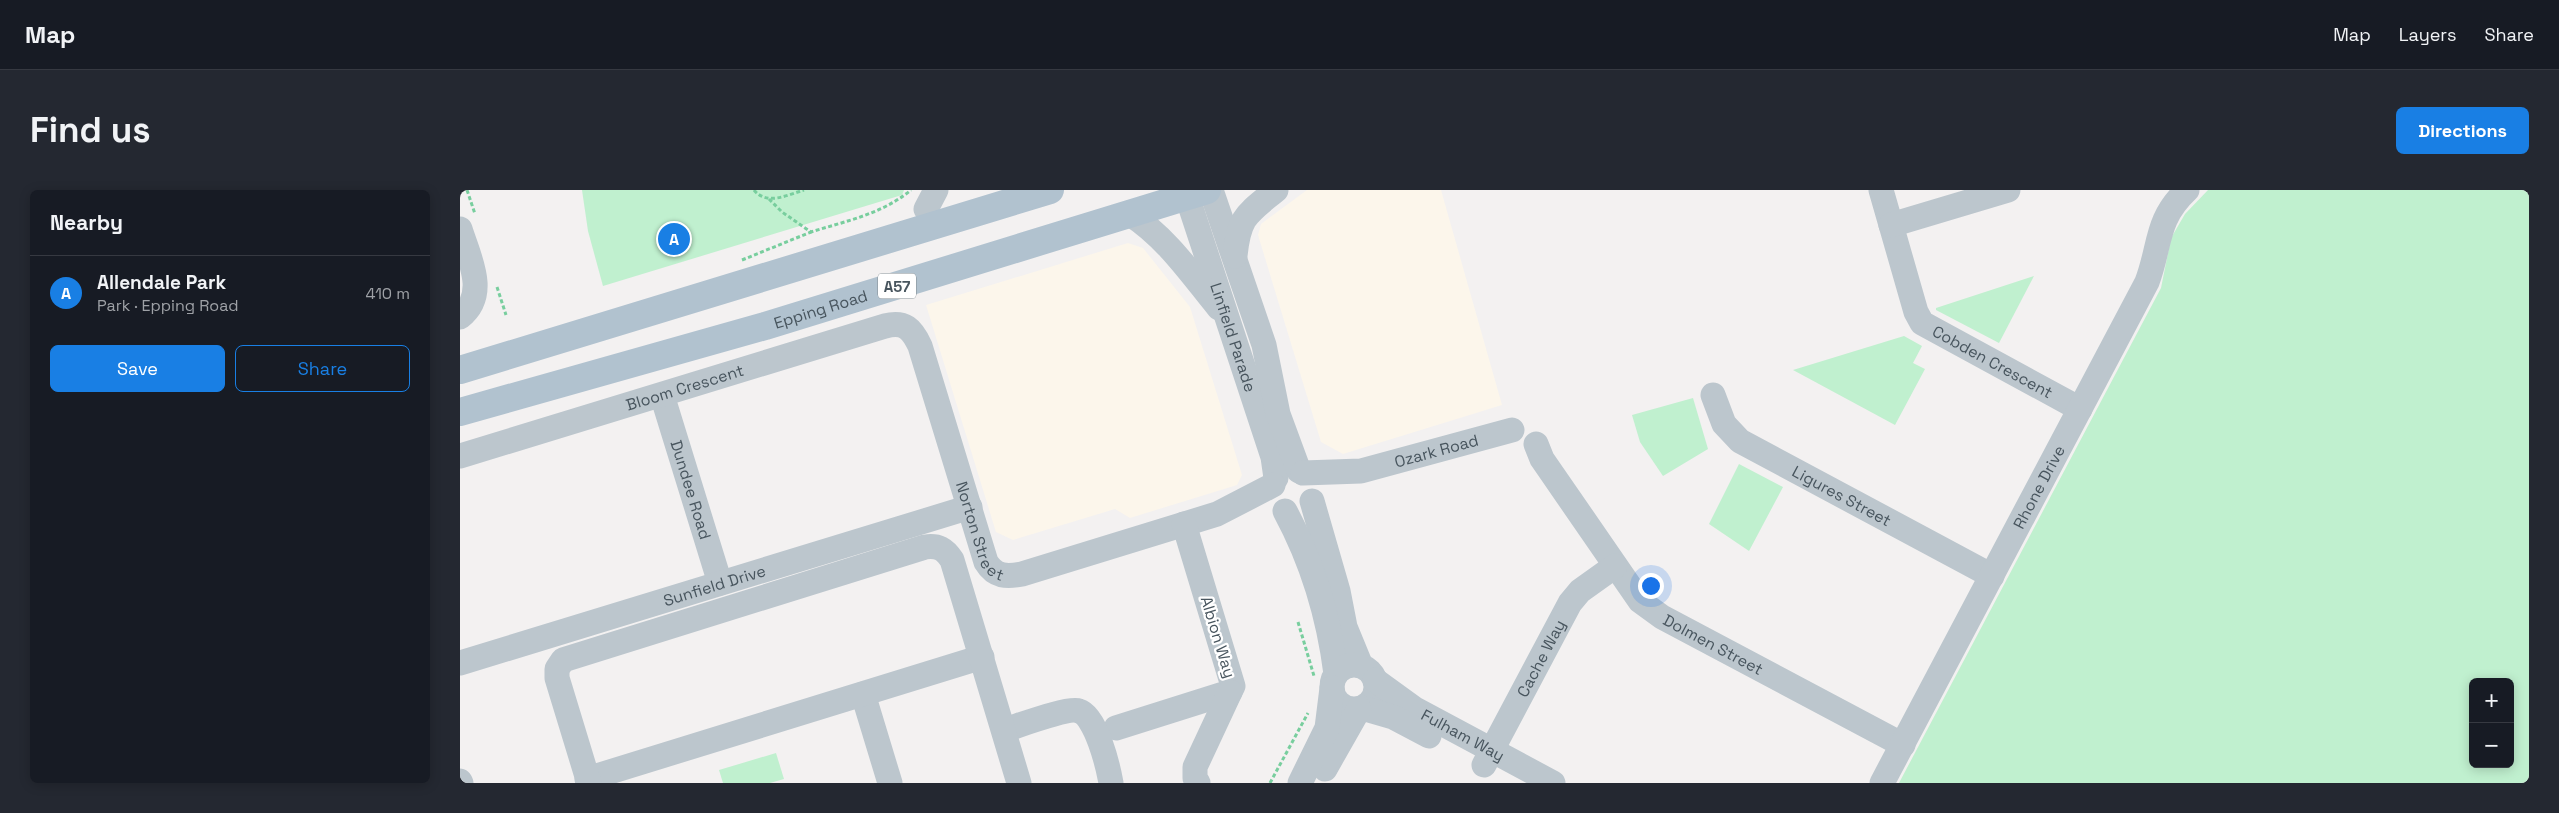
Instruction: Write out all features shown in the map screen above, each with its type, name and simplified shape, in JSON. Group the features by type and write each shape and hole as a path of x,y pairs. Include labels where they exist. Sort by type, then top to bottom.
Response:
{"main road":[{"path":"743,283 806,247 925,196 985,190"},
{"path":"460,370 1050,190"},
{"name":"Epping Road","path":"460,412 765,326 1198,192"}],"street":[{"path":"1234,258 1237,232 1245,216 1276,190"},
{"name":"Cobden Crescent","path":"1881,190 1891,225 1902,300 1926,326 2080,409"},
{"path":"1891,225 2008,190"},
{"name":"Rhone Drive","path":"1882,783 2147,282 2165,217 2172,206 2187,190"},
{"name":"Linfield Parade","path":"1198,192 1234,258 1264,345 1278,414 1286,488"},
{"name":"Linfield Parade","path":"1198,192 1228,319 1273,457 1286,488 1327,620 1327,728 1300,783"},
{"path":"1130,214 1151,228 1163,239 1228,319"},
{"path":"460,229 476,289 472,304 460,318"},
{"name":"Bloom Crescent","path":"460,456 885,326 900,324 909,328"},
{"name":"Norton Street","path":"909,328 920,346 990,568 997,574 1011,576 1217,514 1286,488"},
{"name":"Dundee Road","path":"662,394 720,583"},
{"name":"Ligures Street","path":"1713,394 1724,424 1740,441 1992,576"},
{"name":"Ozark Road","path":"1361,471 1512,430"},
{"name":"Dolmen Street","path":"1536,444 1542,459 1640,601 1662,617 1903,745"},
{"path":"1361,471 1312,500 1308,506 1297,512 1286,488 1361,471"},
{"path":"1312,500 1338,591 1345,627 1368,673 1375,694 1372,700 1361,708 1318,783"},
{"name":"Sunfield Drive","path":"460,663 970,507"},
{"name":"Albion Way","path":"1116,728 1230,692 1233,686 1184,524"},
{"path":"982,657 588,781 556,673 559,663 579,654 925,547 936,546 948,553 952,560 982,657 1004,730 1019,783"},
{"name":"Cache Way","path":"1488,758 1570,603 1580,591 1615,566"},
{"path":"1361,708 1352,709 1338,702 1328,682 1347,666 1368,673"},
{"name":"Fulham Way","path":"1368,673 1415,709 1488,758 1517,783"},
{"path":"1198,783 1195,778 1195,767 1230,692"},
{"path":"863,694 890,783"},
{"name":"Fulham Way","path":"1361,708 1393,717 1488,758 1554,783"},
{"path":"1004,730 1072,710 1084,713 1094,725 1111,783"}],"path":[{"path":"754,190 761,197 770,199 804,190"},
{"path":"770,199 782,212 811,232 925,196"},
{"path":"1298,622 1328,682"},
{"path":"1270,783 1308,712"}],"shaded area":[{"path":"1307,190 1441,190 1502,405 1343,454 1321,442 1258,235 1261,224"},
{"path":"1128,243 1143,248 1190,307 1242,475 1237,485 1130,518 1115,509 1013,540 996,532 926,305"}],"green space":[{"path":"582,190 904,190 902,195 603,286 588,231"},
{"path":"2208,190 2529,190 2529,783 1899,783 2161,288 2171,238 2185,214"},
{"path":"2034,276 1999,343 1936,310 1936,308"},
{"path":"1904,336 1922,346 1913,363 1925,369 1895,425 1793,370"},
{"path":"1693,398 1708,449 1663,476 1640,442 1632,415"},
{"path":"1739,464 1783,487 1749,551 1709,524"},
{"path":"776,753 784,779 770,783 723,783 719,770"}],"place":[{"name":"Allendale Park","path":"674,239"}]}
